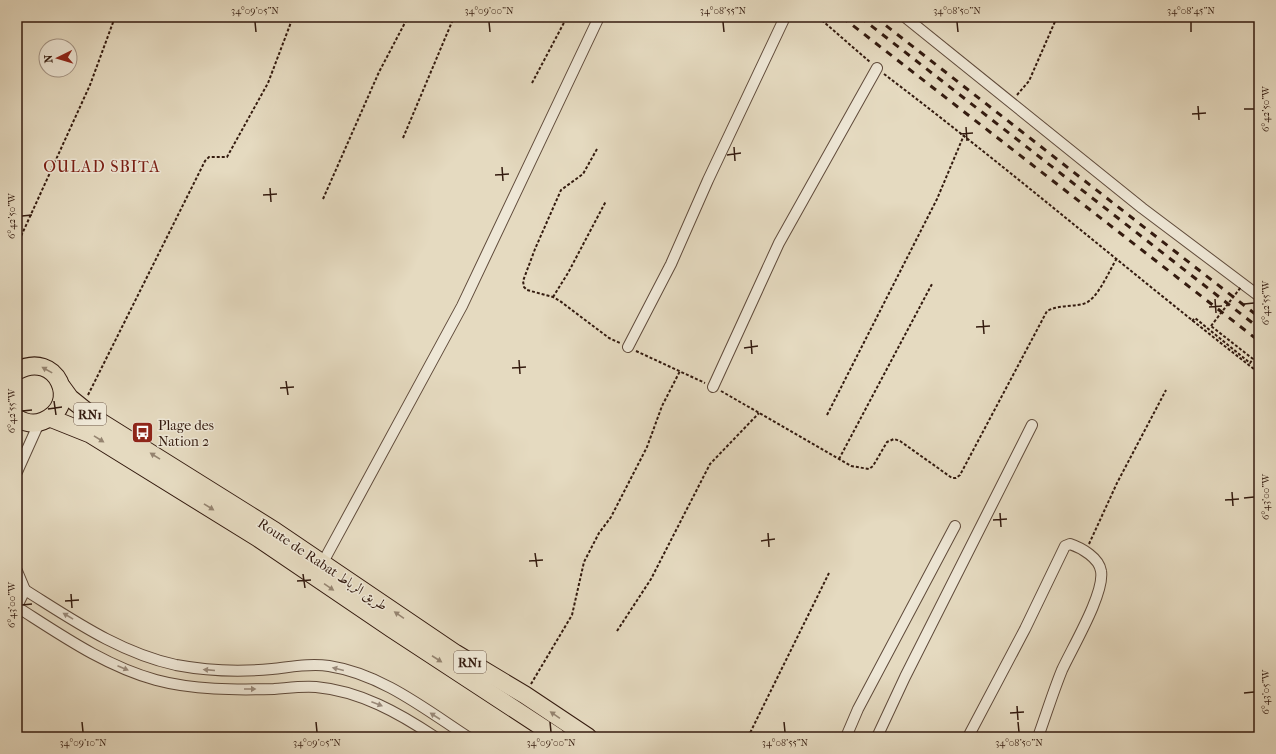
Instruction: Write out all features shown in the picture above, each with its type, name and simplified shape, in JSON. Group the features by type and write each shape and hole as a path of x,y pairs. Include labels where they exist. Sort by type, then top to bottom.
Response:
{"highway":[{"name":"RN1","path":"17,418 30,423 44,421 61,405 62,387 52,372 43,367 34,365 19,368"},
{"name":"Route de Rabat طريق الرباط","path":"62,387 70,398 96,419 275,531 455,653 525,695 588,737"},
{"name":"Route de Rabat طريق الرباط","path":"44,421 90,434 258,538 392,629 557,737"}],"street":[{"path":"322,564 462,306 599,17"},
{"path":"628,347 671,264 720,153 784,17"},
{"path":"905,17 1142,208 1259,296"},
{"path":"713,387 779,244 877,68"},
{"path":"17,472 44,421"},
{"path":"877,737 908,670 1032,424"},
{"path":"846,737 858,709 955,526"},
{"path":"968,737 1025,629 1065,546 1070,544 1086,552 1098,563 1101,570 1101,586 1062,672 1038,737"},
{"path":"17,571 25,590 120,646 174,664 225,671 272,669 295,665 329,666 352,672 372,679 400,693 468,737"},
{"path":"25,590 17,606 88,651 126,669 156,680 192,686 230,689 298,686 332,689 353,694 390,708 435,737"}],"path":[{"path":"17,245 90,84 115,17"},
{"path":"87,398 205,161 209,157 227,157 268,83 293,17"},
{"path":"323,199 379,72 408,17"},
{"path":"403,138 454,17"},
{"path":"532,83 567,17"},
{"path":"818,17 877,68 964,135 1117,258 1192,321 1259,373"},
{"path":"1011,102 1029,81 1057,17"},
{"path":"827,415 937,199 964,135"},
{"path":"597,149 583,174 561,190 535,249 523,281 524,287 527,290 553,297 609,338 713,387 851,466 869,469 873,466 887,442 894,439 900,441 952,478 956,478 960,475 1047,311 1060,306 1082,304 1094,298 1117,258"},
{"path":"553,297 568,273 606,201"},
{"path":"839,460 932,284"},
{"path":"1192,321 1195,318 1250,363 1253,359 1211,326 1241,286"},
{"path":"525,695 572,615 584,562 599,533 611,517 647,447 662,406 680,371"},
{"path":"1086,552 1117,483 1166,390"},
{"path":"617,631 651,579 710,464 759,413"},
{"path":"748,737 829,573"}],"railway":[{"path":"842,17 1259,341"},
{"path":"860,17 1259,328"},
{"path":"875,17 1259,317"}],"place":[{"name":"Plage des Nation 2","path":"142,433"}],"district":[{"name":"OULAD SBITA","path":"102,166"}]}
